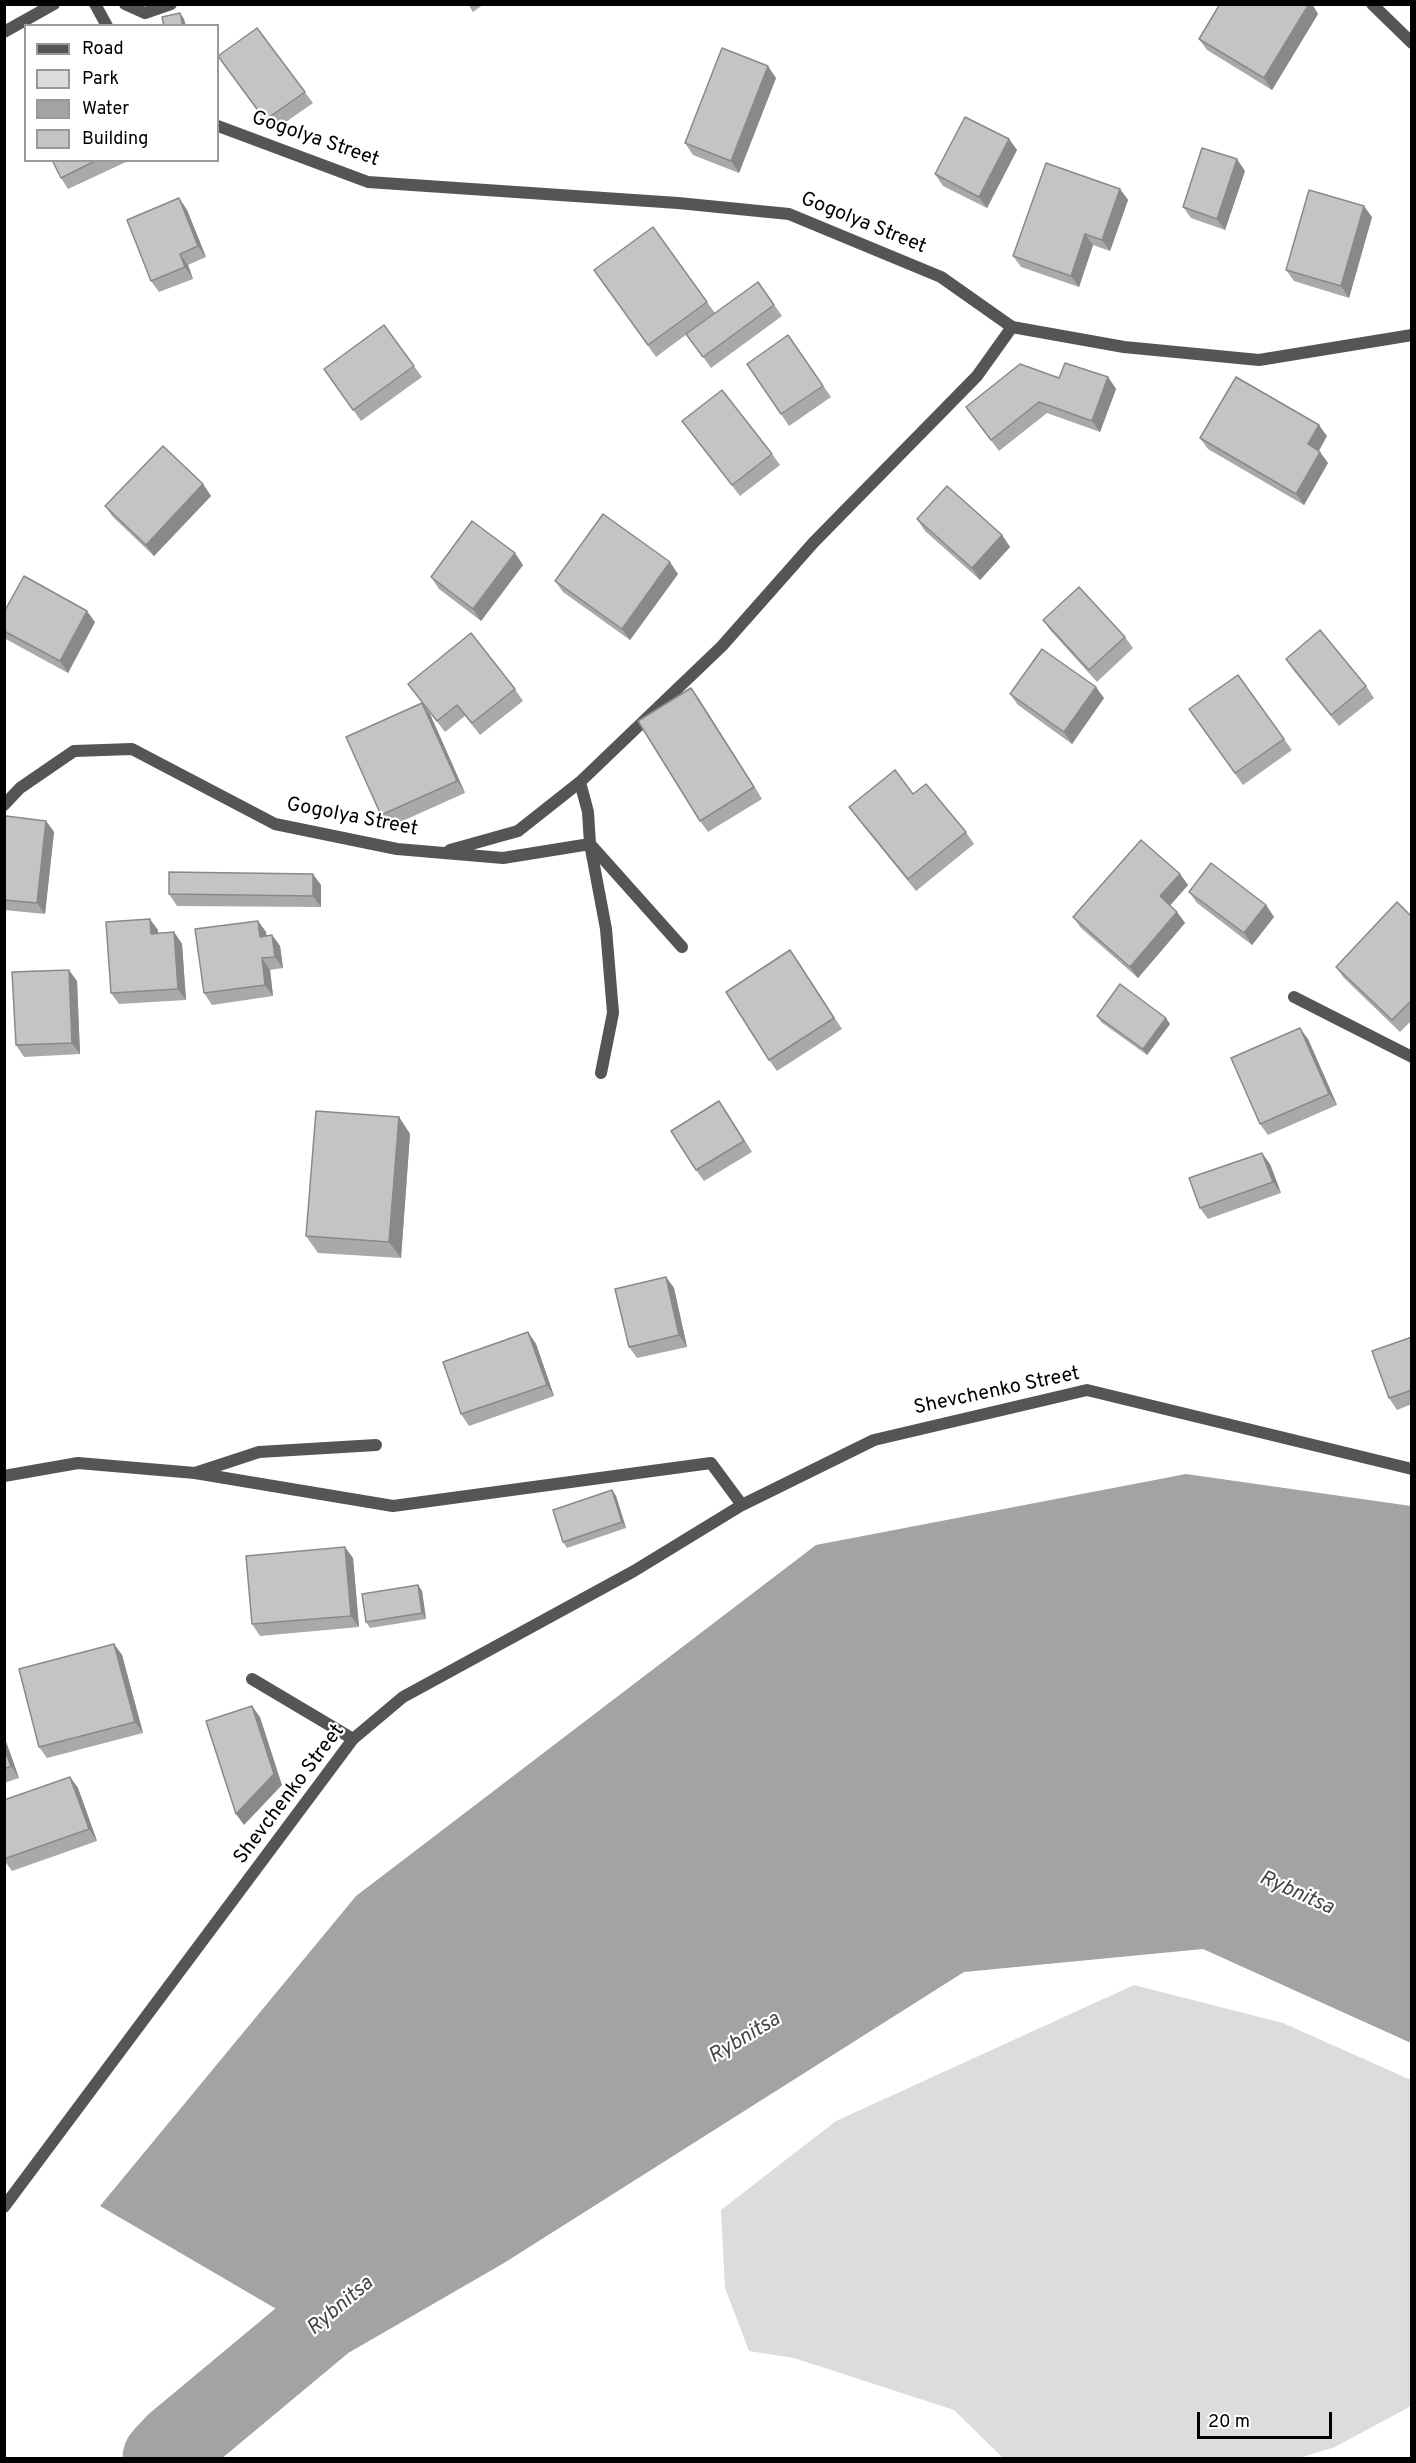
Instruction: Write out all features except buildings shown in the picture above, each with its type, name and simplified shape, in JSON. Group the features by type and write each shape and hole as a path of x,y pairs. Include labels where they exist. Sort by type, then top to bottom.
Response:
{"street":[{"path":"4,32 54,4"},
{"path":"95,4 106,24"},
{"path":"125,4 145,13 171,4"},
{"path":"1372,4 1412,43"},
{"name":"Gogolya Street","path":"219,126 368,182 678,203 789,214 941,277 1012,327 1124,347 1258,360 1412,335"},
{"path":"441,853 518,831 580,782 722,646 814,542 977,376 1012,327"},
{"name":"Gogolya Street","path":"4,805 20,788 74,751 132,749 275,824 397,849 503,858 590,844"},
{"path":"580,782 588,812 590,844 606,929 613,1012 602,1073"},
{"path":"590,844 682,947"},
{"path":"1294,998 1412,1057"},
{"name":"Shevchenko Street","path":"4,2207 353,1739 403,1697 634,1571 742,1505 874,1440 1087,1390 1412,1469"},
{"path":"195,1473 259,1452 376,1445"},
{"path":"4,1476 78,1463 195,1473 393,1506 711,1463 742,1505"},
{"path":"252,1679 353,1739"}],"green space":[{"path":"1134,1985 1283,2023 1411,2080 1411,2406 1335,2447 1299,2458 1003,2458 954,2410 794,2358 749,2351 725,2288 721,2210 836,2121"}],"water":[{"path":"1186,1474 1411,1506 1411,2043 1203,1949 964,1972 504,2263 350,2352 100,2206 356,1896 816,1545"}],"waterway":[{"name":"Rybnitsa","path":"163,2458 177,2443 398,2259"}]}
